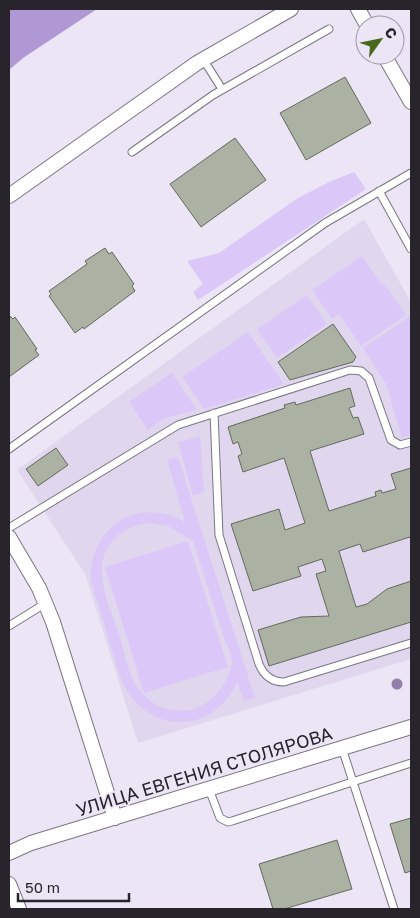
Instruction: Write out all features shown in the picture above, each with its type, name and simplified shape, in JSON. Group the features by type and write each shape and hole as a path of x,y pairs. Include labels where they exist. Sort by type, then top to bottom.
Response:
{"street":[{"path":"9,196 203,59 291,9"},
{"path":"390,65 411,102"},
{"path":"9,537 46,603 115,818"},
{"name":"УЛИЦА ЕВГЕНИЯ СТОЛЯРОВА","path":"9,853 31,843 411,727"},
{"path":"9,884 19,909"}],"lane":[{"path":"132,152 222,89 329,29"},
{"path":"203,59 222,89"},
{"path":"9,449 316,230 411,173"},
{"path":"379,192 411,249"},
{"path":"9,528 171,429 189,421 350,370 356,370 369,378 392,440 400,445 411,442"},
{"path":"214,413 219,535 260,664 266,676 275,681 284,682 411,643"},
{"path":"9,626 46,603"},
{"path":"342,748 394,909"},
{"path":"208,789 216,813 220,818 228,822 411,763"}],"shaded area":[{"path":"9,9 97,9 23,58 9,70"},
{"path":"354,172 366,189 198,300 193,292 203,284 187,261 219,253 298,198"},
{"path":"364,219 411,302 411,659 138,743 85,574 17,470"},
{"path":"362,256 406,315 361,346 339,314 332,319 312,290"},
{"path":"307,295 327,324 277,358 257,329"},
{"path":"411,316 411,435 402,438 386,384 363,348"},
{"path":"248,332 284,384 204,409 182,377"},
{"path":"172,373 197,410 165,418 148,430 129,402"},
{"path":"200,436 204,492 193,496 178,442"},
{"path":"178,457 255,698 244,701 237,682 226,700 212,713 196,720 179,722 161,719 145,711 132,697 121,679 91,582 94,554 108,530 119,521 131,515 145,512 167,514 185,522 167,460","holes":["146,524 168,526 193,541 232,661 230,672 217,693 205,704 183,711 170,710 152,702 142,693 134,681 103,586 103,560 107,548 116,537 132,527"]},
{"path":"188,541 228,667 144,693 105,567"}],"building":[{"path":"345,77 371,123 306,160 280,113"},
{"path":"235,138 266,180 201,227 170,184"},
{"path":"105,248 109,254 112,252 134,284 132,286 135,291 84,329 83,327 75,333 49,296 51,294 49,291 87,264 85,261"},
{"path":"9,315 13,319 15,317 37,349 35,350 39,355 9,377"},
{"path":"333,324 356,357 353,362 290,380 278,362"},
{"path":"350,388 355,406 349,408 353,418 358,417 364,434 310,451 329,511 376,496 375,492 381,490 382,493 396,489 391,474 411,468 411,540 410,537 363,552 360,544 339,551 356,607 367,604 387,589 411,581 411,622 269,666 258,630 301,617 329,616 316,574 326,571 322,559 298,567 301,576 253,591 231,524 279,509 285,530 305,523 284,458 243,472 238,456 242,454 238,442 233,444 228,427 285,408 284,405 295,402 296,405"},
{"path":"56,448 68,465 38,486 26,469"},
{"path":"411,818 411,871 405,873 390,824"},
{"path":"337,840 352,889 284,909 273,909 259,864"}]}
